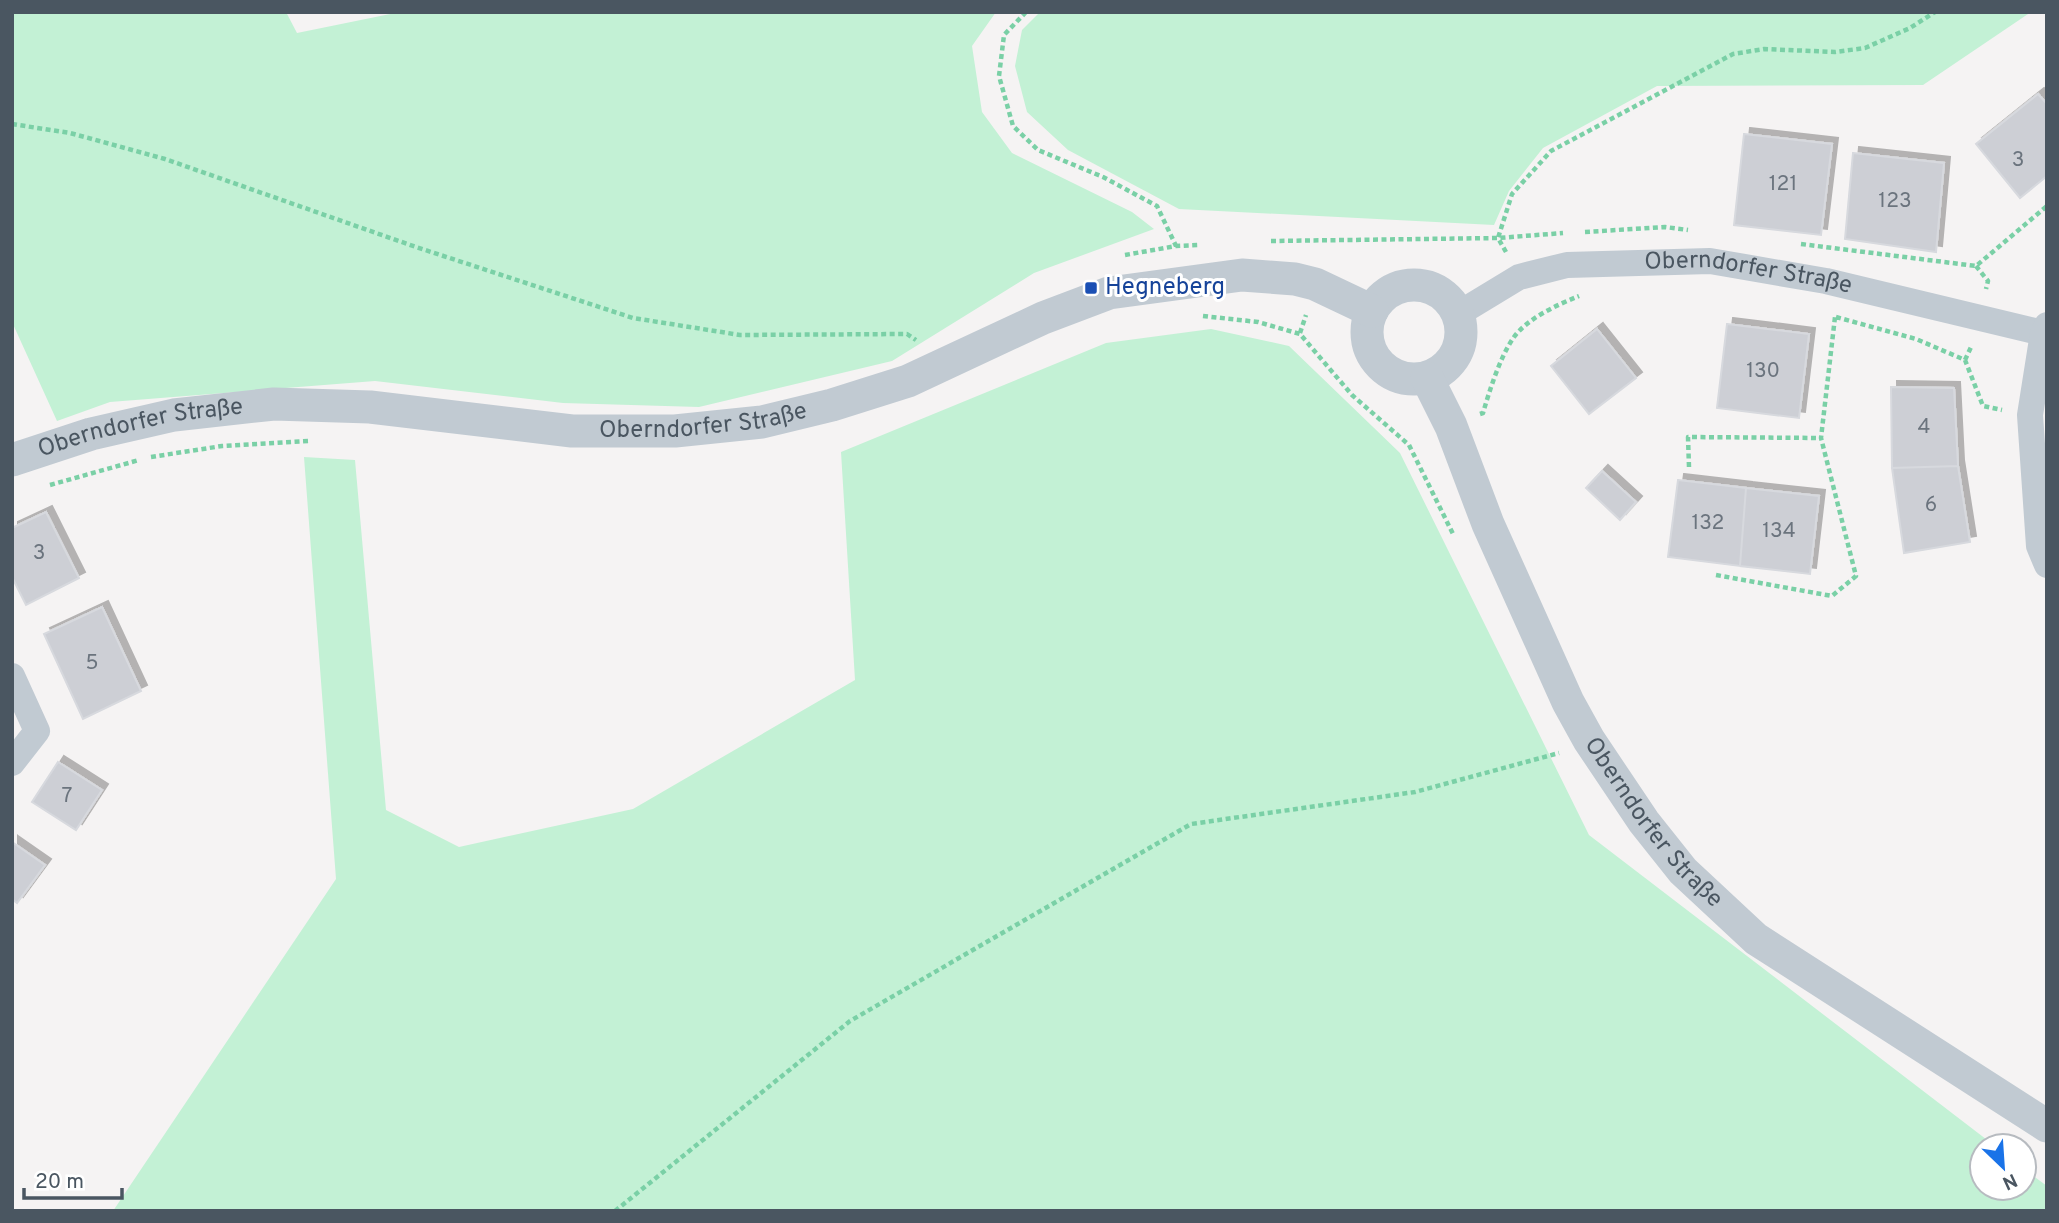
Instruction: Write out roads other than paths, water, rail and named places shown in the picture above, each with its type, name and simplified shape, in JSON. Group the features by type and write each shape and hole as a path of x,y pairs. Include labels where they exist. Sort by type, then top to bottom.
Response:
{"street":[{"name":"Oberndorfer Straße","path":"1458,314 1519,277 1567,265 1710,261 1826,281 2045,329"},
{"name":"Oberndorfer Straße","path":"12,460 91,434 174,415 274,404 370,407 572,431 675,431 762,422 832,405 908,381 1043,318 1109,293 1241,275 1295,279 1315,284 1372,310"},
{"path":"1424,286 1450,301 1458,314 1461,330 1453,360 1442,371 1427,378 1412,380 1396,376 1383,368 1373,356 1367,341 1367,326 1372,310 1381,298 1394,289 1424,286"},
{"path":"2045,329 2030,415 2039,546 2047,565"},
{"name":"Oberndorfer Straße","path":"1427,378 1451,426 1488,524 1568,702 1589,740 1644,822 1683,871 1756,939 2047,1126"},
{"path":"12,676 37,731 12,763"}],"place":[{"name":"Hegneberg","path":"1091,288"}]}
